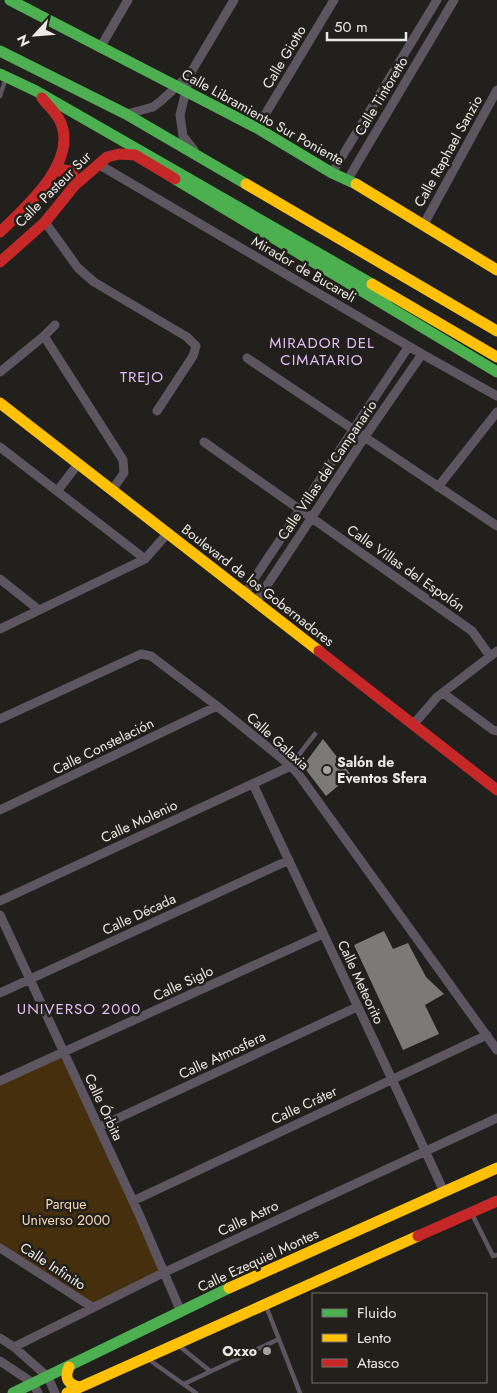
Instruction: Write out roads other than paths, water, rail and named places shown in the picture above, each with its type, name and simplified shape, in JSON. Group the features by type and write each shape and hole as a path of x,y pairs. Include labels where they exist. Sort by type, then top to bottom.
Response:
{"main road":[{"name":"Calle Libramiento Sur Poniente","path":"18,2 100,48 257,128 332,173 348,179 497,270"},
{"path":"0,51 126,114 497,331"},
{"path":"3,76 36,91 317,251 497,357"},
{"name":"Calle Pasteur Sur","path":"0,232 55,172 62,158 65,136 62,123 36,91"},
{"name":"Calle Pasteur Sur","path":"0,262 45,222 75,185 106,157 119,154 135,155 387,306"},
{"path":"55,172 70,171 74,177 75,185"},
{"path":"317,251 387,306 497,372"},
{"name":"Boulevard de los Gobernadores","path":"0,403 497,790"},
{"name":"Calle Ezequiel Montes","path":"26,1391 48,1377 182,1312 497,1168"},
{"path":"67,1393 497,1201"},
{"path":"69,1367 66,1373 66,1380 71,1385 80,1387"}],"street":[{"path":"100,48 128,0"},
{"path":"201,157 183,136 180,115 182,90 234,0"},
{"name":"Calle Giotto","path":"257,128 334,0"},
{"name":"Calle Tintoretto","path":"332,173 438,0"},
{"name":"Calle Tintoretto","path":"348,179 454,0"},
{"path":"402,60 415,66"},
{"path":"126,114 152,107 182,90"},
{"name":"Calle Raphael Sanzio","path":"424,224 497,90"},
{"name":"Mirador de Bucareli","path":"98,164 408,346 497,396"},
{"path":"45,222 78,268 94,282 187,337 196,346 193,356 157,411"},
{"path":"0,372 55,325"},
{"path":"44,336 123,460 124,473 112,490"},
{"name":"Calle Villas del Campanario","path":"244,594 408,346"},
{"name":"Calle Villas del Campanario","path":"256,602 311,517 422,354"},
{"path":"247,358 497,526"},
{"path":"438,487 497,412"},
{"name":"Calle Villas del Espolón","path":"204,442 472,631 493,653"},
{"path":"0,447 145,559"},
{"path":"58,490 78,464"},
{"path":"0,629 145,559 167,534"},
{"path":"0,579 39,610"},
{"path":"413,725 437,697 493,653"},
{"name":"Calle Galaxia","path":"0,719 141,654 151,656 217,706 290,766 497,1050"},
{"path":"443,693 497,731"},
{"name":"Calle Constelación","path":"0,810 217,706"},
{"name":"Calle Molenio","path":"0,901 290,766"},
{"name":"Calle Meteorito","path":"253,784 357,1007 393,1079 444,1192"},
{"name":"Calle Década","path":"0,992 288,860"},
{"name":"Calle Órbita","path":"0,915 133,1201 182,1312"},
{"name":"Calle Siglo","path":"0,1081 323,934"},
{"name":"Calle Atmosfera","path":"99,1127 357,1007"},
{"name":"Calle Cráter","path":"133,1201 487,1035"},
{"name":"Calle Astro","path":"14,1347 165,1272 497,1118"},
{"name":"Calle Infinito","path":"0,1248 92,1307"},
{"path":"0,1338 14,1347 48,1377 55,1393"},
{"path":"0,1361 26,1391"}],"lane":[{"path":"0,96 3,76"},
{"path":"290,766 315,734"},
{"path":"472,1213 493,1256 497,1255"},
{"path":"266,1305 300,1393"},
{"path":"184,1384 279,1339"},
{"path":"177,1344 210,1371"},
{"path":"147,1358 196,1393"}],"place":[{"name":"Salón de Eventos Sfera","path":"327,770"},
{"name":"Oxxo","path":"267,1351"}],"district":[{"name":"MIRADOR DEL CIMATARIO","path":"322,352"},
{"name":"TREJO","path":"142,377"},
{"name":"UNIVERSO 2000","path":"79,1009"}],"park label":[{"name":"Parque Universo 2000","path":"66,1212"}]}
